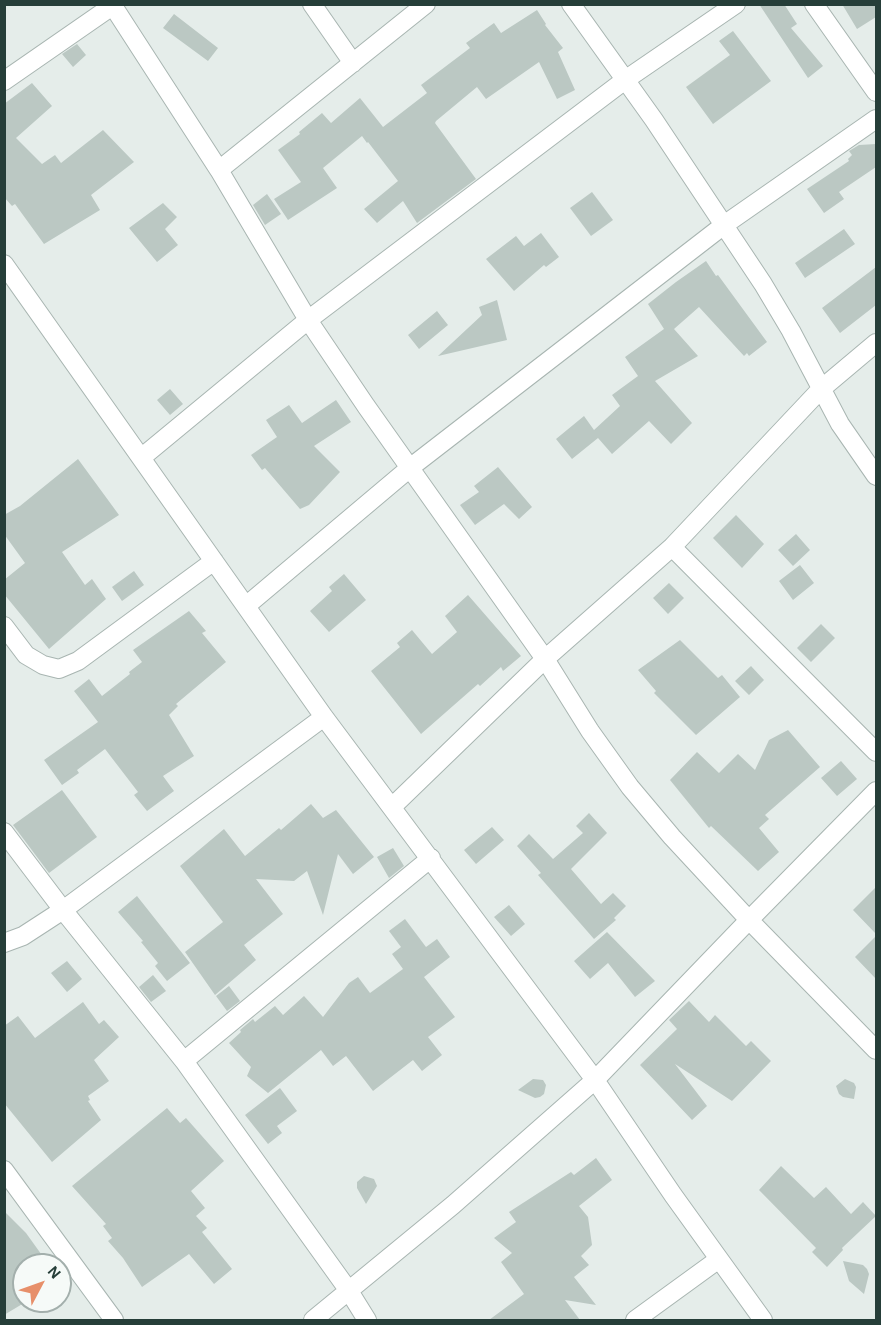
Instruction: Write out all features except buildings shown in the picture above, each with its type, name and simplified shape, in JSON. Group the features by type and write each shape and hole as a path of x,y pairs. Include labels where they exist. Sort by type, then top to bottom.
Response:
{"street":[{"path":"312,4 353,63"},
{"path":"219,170 426,4"},
{"path":"571,4 626,80 791,330 820,390 876,476"},
{"path":"141,458 308,320 626,80 736,4"},
{"path":"814,4 876,92"},
{"path":"4,81 114,5 219,170 308,320 545,659 590,731 630,787 672,837 749,920 876,1050"},
{"path":"246,606 411,467 723,225 876,119"},
{"path":"7,271 324,717 595,1080 673,1195 763,1320"},
{"path":"392,807 545,659 672,547 820,390 876,343"},
{"path":"672,547 876,752"},
{"path":"4,626 26,655 43,665 59,669 78,661 214,561"},
{"path":"4,944 23,936 63,910 324,717"},
{"path":"314,1320 453,1205 595,1080 876,791"},
{"path":"4,832 63,910 184,1060 349,1291 367,1320"},
{"path":"184,1060 431,858"},
{"path":"4,1170 114,1320"},
{"path":"635,1320 719,1259"}]}
